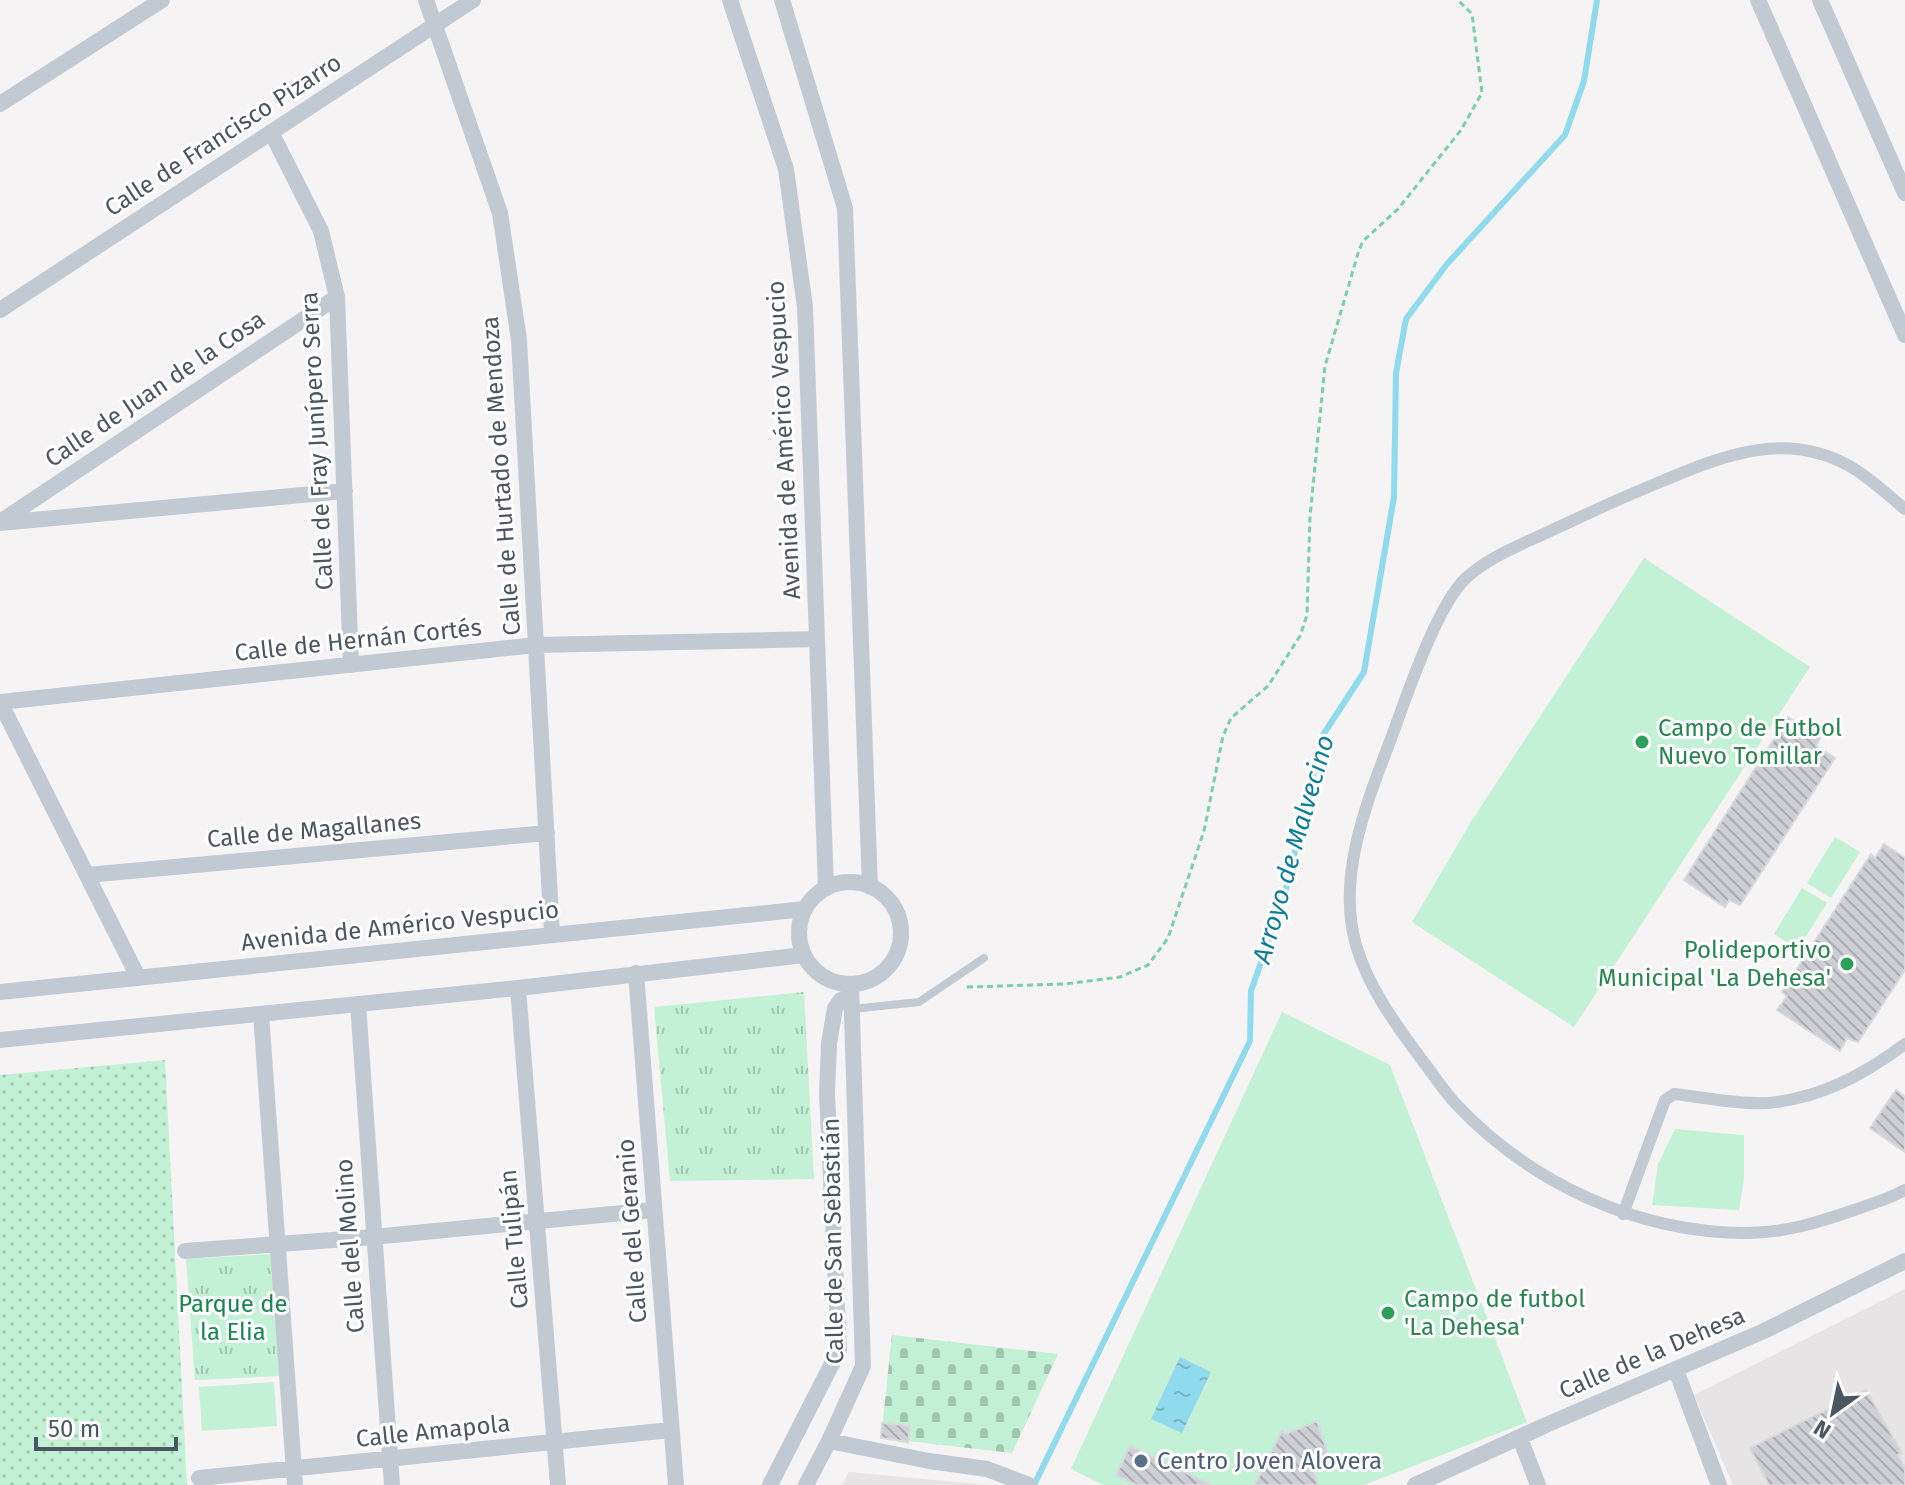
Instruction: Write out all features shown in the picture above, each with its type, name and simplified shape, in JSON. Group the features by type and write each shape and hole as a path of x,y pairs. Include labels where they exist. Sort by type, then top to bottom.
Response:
{"street":[{"path":"0,104 162,0"},
{"name":"Calle de Hurtado de Mendoza","path":"426,0 500,213 519,340 552,935"},
{"name":"Calle de Francisco Pizarro","path":"0,310 473,0"},
{"name":"Avenida de Américo Vespucio","path":"730,0 786,169 803,291 826,888"},
{"path":"782,0 845,208 870,887"},
{"path":"1758,0 1905,335"},
{"path":"1820,0 1905,193"},
{"name":"Calle de Fray Junípero Serra","path":"271,132 321,231 337,297 351,665"},
{"name":"Calle de Juan de la Cosa","path":"0,522 337,297"},
{"path":"1905,509 1856,470 1833,458 1809,451 1775,447 1721,456 1504,553 1466,578 1450,598 1415,674 1381,764 1355,848 1349,897 1355,944 1370,980 1398,1028 1454,1102 1489,1135 1541,1174 1623,1214 1671,1225 1748,1233 1826,1220 1905,1190"},
{"path":"0,522 345,491"},
{"name":"Calle de Hernán Cortés","path":"0,702 536,645 817,639"},
{"path":"0,702 138,977"},
{"name":"Calle de Magallanes","path":"87,875 547,833"},
{"path":"770,1485 839,1350 827,1093 829,1044 835,1008 841,1000 851,996 891,964 901,936 893,906 883,895 856,883 840,883 814,897 805,909 799,932 804,955 823,977 851,996"},
{"name":"Avenida de Américo Vespucio","path":"0,992 805,909"},
{"path":"0,1040 518,988 804,955"},
{"name":"Calle del Geranio","path":"636,973 676,1485"},
{"name":"Calle Tulipán","path":"518,988 558,1485"},
{"name":"Calle de San Sebastián","path":"806,1485 863,1366 851,996"},
{"name":"Calle del Molino","path":"358,1004 392,1485"},
{"path":"261,1014 294,1477"},
{"path":"1623,1214 1665,1100 1674,1094 1766,1103 1816,1094 1868,1071 1905,1044"},
{"path":"185,1251 373,1237 654,1210"},
{"name":"Calle de la Dehesa","path":"1426,1483 1520,1438 1764,1331 1905,1261"},
{"path":"1676,1370 1719,1485"},
{"name":"Calle Amapola","path":"199,1478 294,1477 389,1459 671,1430"},
{"path":"1520,1438 1538,1485"},
{"path":"829,1441 987,1469 1029,1485"}],"lane":[{"path":"851,996 919,1002 984,958"}],"path":[{"path":"939,988 1064,984 1120,977 1148,965 1168,938 1204,831 1223,736 1231,718 1268,686 1300,636 1307,615 1310,516 1325,366 1359,250 1363,241 1398,209 1452,141 1482,93 1472,14 1458,0"}],"shaded area":[{"path":"1905,1289 1905,1485 1733,1485 1694,1395"},
{"path":"849,1472 989,1485 842,1485"}],"green space":[{"name":"Campo de Futbol Nuevo Tomillar","path":"1644,558 1810,667 1574,1027 1412,922 1474,817"},
{"path":"1835,837 1860,852 1831,898 1807,883"},
{"path":"1802,888 1827,903 1798,949 1774,934"},
{"path":"804,992 814,1179 670,1181 654,1007"},
{"path":"1282,1012 1390,1065 1527,1422 1364,1485 1103,1485 1071,1469"},
{"path":"165,1060 187,1485 0,1485 0,1075"},
{"path":"1675,1129 1744,1135 1744,1179 1739,1210 1652,1205 1658,1164"},
{"name":"Parque de la Elia","path":"271,1254 280,1376 195,1380 186,1259"},
{"path":"892,1335 1058,1354 1012,1453 881,1438"},
{"path":"274,1382 277,1426 202,1431 199,1387"}],"water":[{"path":"1180,1357 1211,1372 1182,1433 1151,1419"}],"building":[{"path":"1788,717 1820,738 1816,746 1835,758 1740,905 1729,900 1725,907 1684,880"},
{"path":"1884,844 1905,858 1905,970 1858,1042 1847,1038 1840,1051 1777,1010 1787,996 1782,992 1871,854 1875,858"},
{"path":"1896,1090 1905,1097 1905,1152 1870,1128"},
{"path":"1866,1390 1902,1453 1898,1455 1905,1468 1905,1485 1769,1485 1750,1448"},
{"path":"1317,1421 1331,1463 1313,1469 1318,1485 1255,1485 1282,1431 1286,1434"},
{"path":"882,1423 910,1426 908,1442 881,1438"},
{"name":"Centro Joven Alovera","path":"1130,1446 1211,1485 1137,1485 1116,1475"}],"waterway":[{"name":"Arroyo de Malvecino","path":"1034,1485 1250,1041 1251,991 1284,897 1323,735 1364,672 1394,497 1396,373 1406,319 1447,264 1565,135 1584,81 1597,0"}],"place":[{"name":"Campo de Futbol Nuevo Tomillar","path":"1642,742"},
{"name":"Polideportivo Municipal 'La Dehesa'","path":"1847,964"},
{"name":"Campo de futbol 'La Dehesa'","path":"1388,1313"},
{"name":"Centro Joven Alovera","path":"1141,1461"}]}
